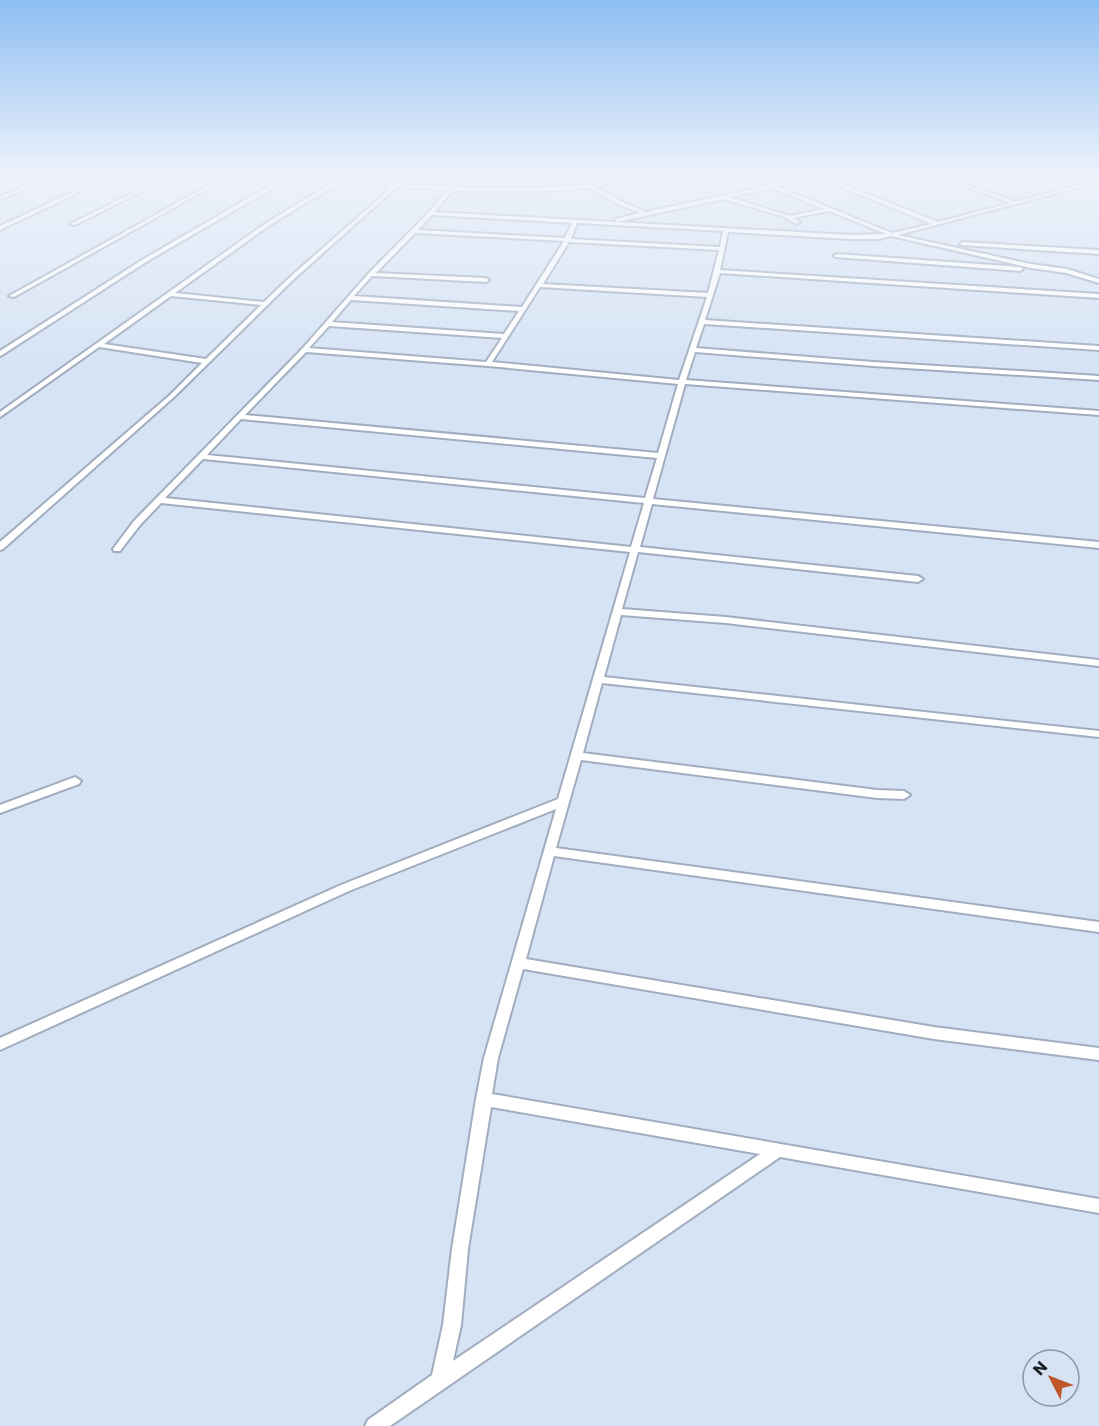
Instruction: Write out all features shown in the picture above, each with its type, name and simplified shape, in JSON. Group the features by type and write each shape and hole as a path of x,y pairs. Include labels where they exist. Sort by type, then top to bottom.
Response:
{"street":[{"path":"12,296 113,240"},
{"path":"0,354 68,308 179,240"},
{"path":"0,415 246,240"},
{"path":"0,547 172,396 264,304 335,240"},
{"path":"117,549 137,523 304,350 371,274 405,240"},
{"path":"545,240 722,249"},
{"path":"440,1380 457,1293 460,1248 491,1058 619,612 682,382 711,295 724,240"},
{"path":"917,240 1040,268 1099,273"},
{"path":"488,364 567,241"},
{"path":"928,242 1099,252"},
{"path":"96,345 229,252"},
{"path":"837,256 1040,268"},
{"path":"717,271 1099,296"},
{"path":"1067,271 1099,281"},
{"path":"371,274 486,280"},
{"path":"538,285 711,295"},
{"path":"171,294 264,304"},
{"path":"350,298 523,309"},
{"path":"703,322 1099,348"},
{"path":"327,324 506,336"},
{"path":"96,345 205,361"},
{"path":"304,350 682,382 1099,413"},
{"path":"694,350 1099,378"},
{"path":"240,417 662,456"},
{"path":"201,457 1099,545"},
{"path":"159,500 918,579"},
{"path":"619,612 726,620 1099,663"},
{"path":"599,680 1099,734"},
{"path":"577,756 877,794 904,795"},
{"path":"0,809 75,781"},
{"path":"0,1044 345,888 564,801"},
{"path":"550,851 1099,927"},
{"path":"518,963 934,1033 1099,1054"},
{"path":"483,1099 1099,1206"},
{"path":"374,1426 778,1150"}]}
